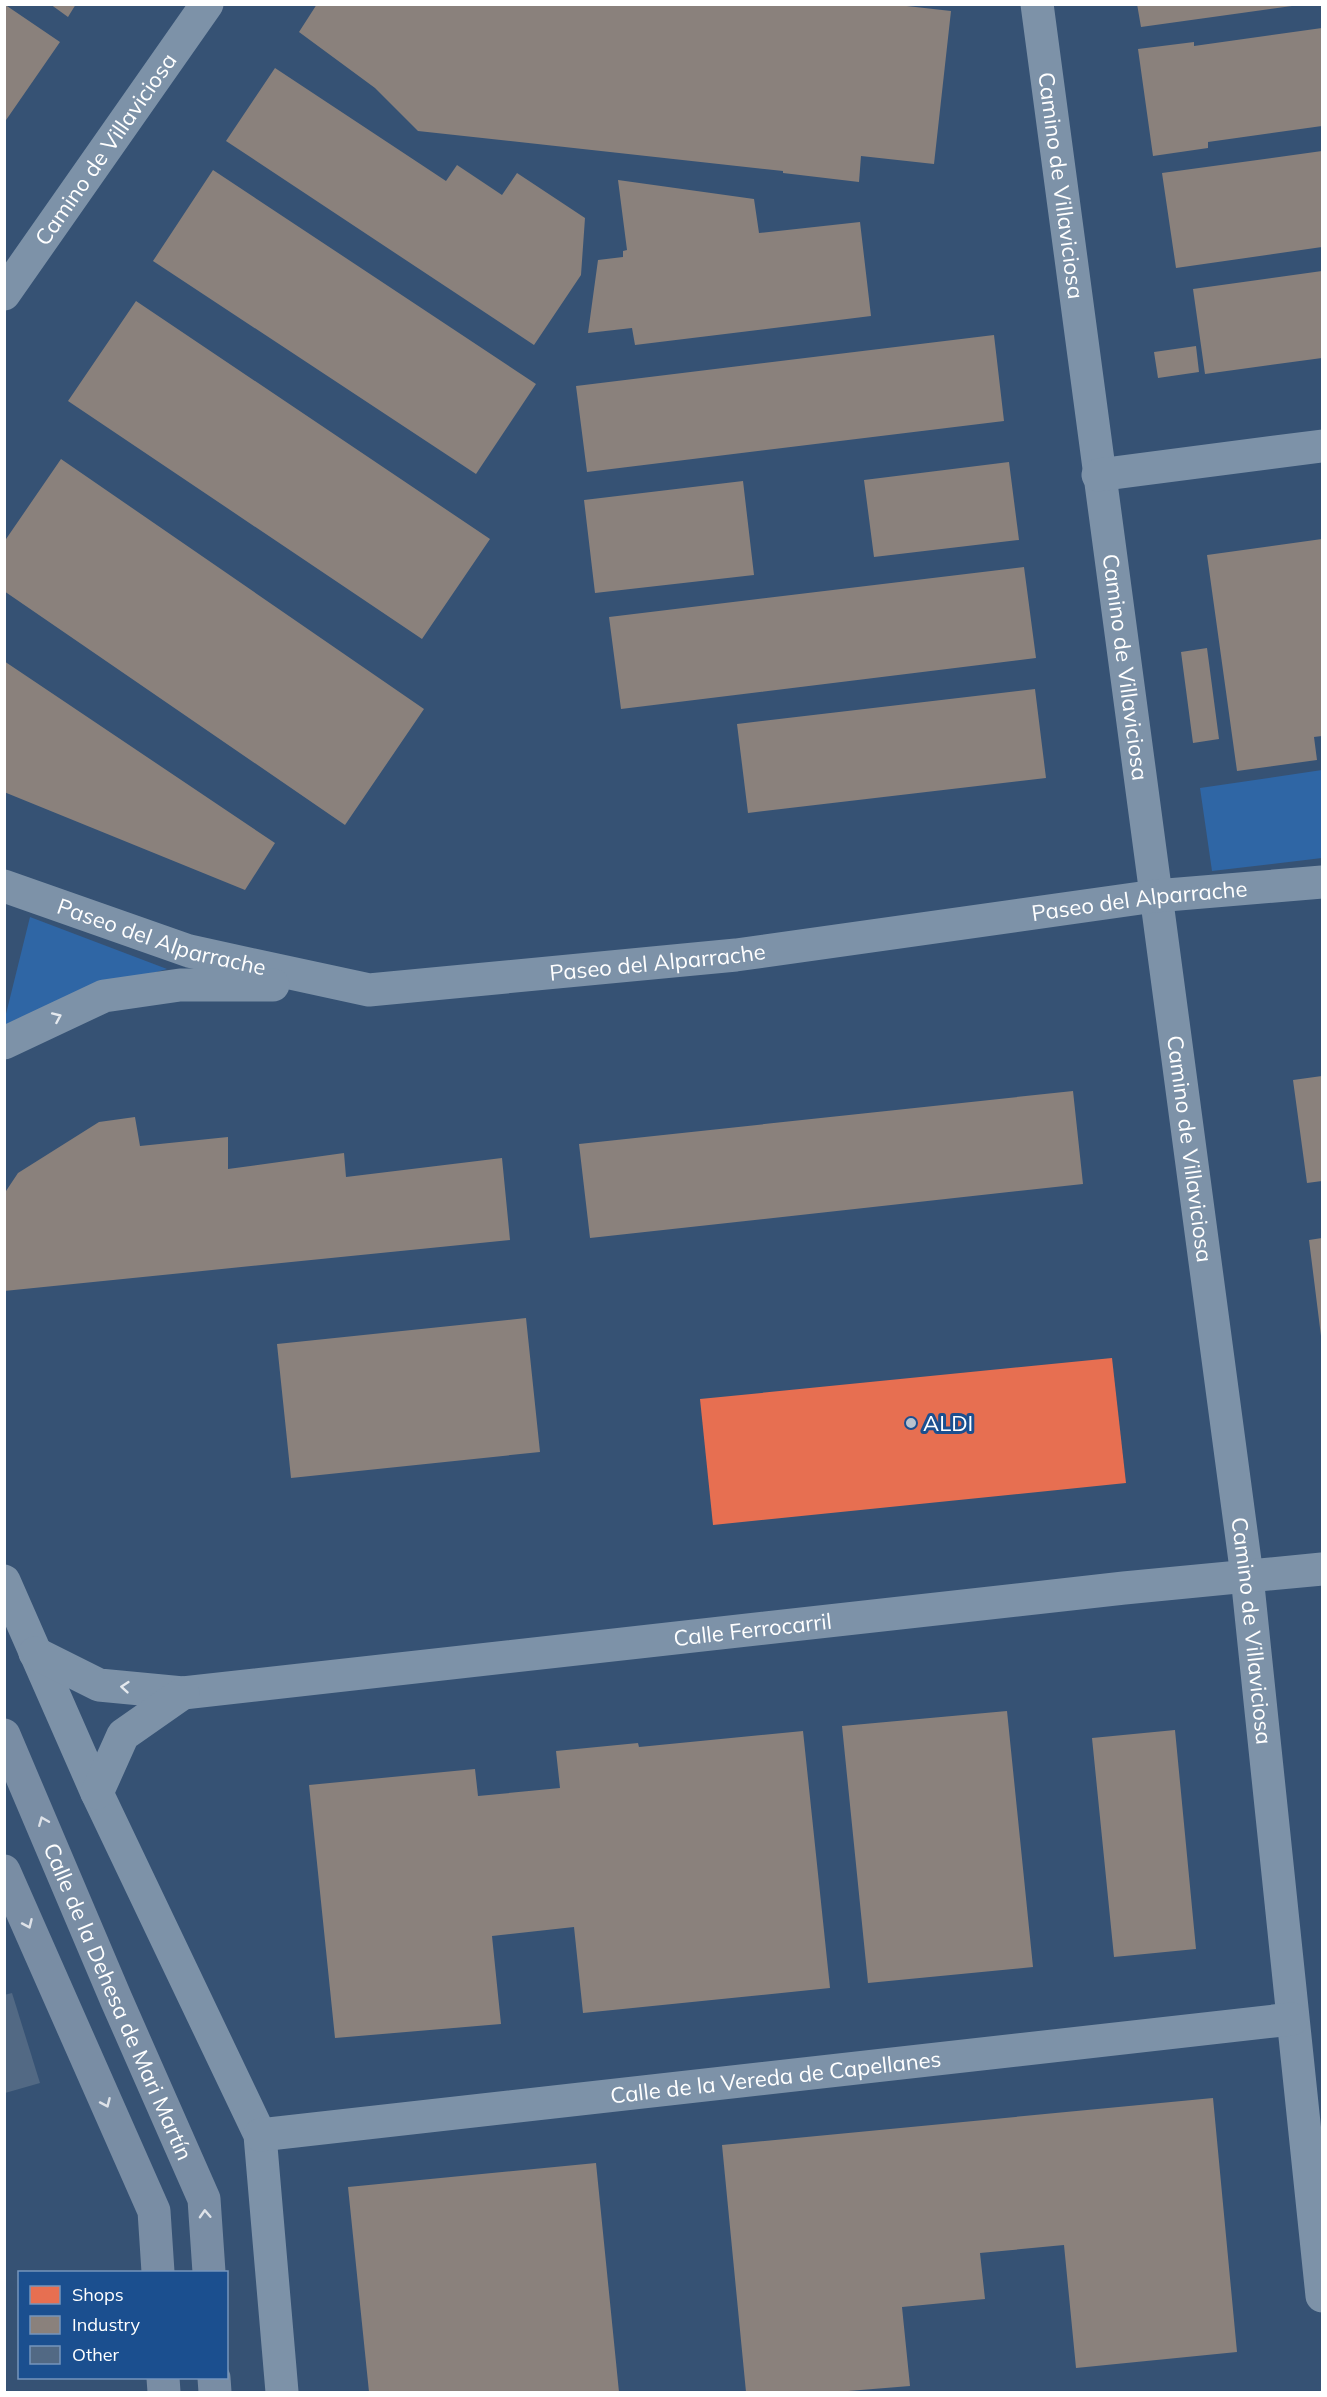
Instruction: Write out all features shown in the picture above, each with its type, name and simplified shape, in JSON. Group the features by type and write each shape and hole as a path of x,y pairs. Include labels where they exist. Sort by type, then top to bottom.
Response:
{"street":[{"name":"Camino de Villaviciosa","path":"4,294 207,4"},
{"name":"Camino de Villaviciosa","path":"1037,4 1098,475 1247,1576 1323,2296"},
{"path":"1098,475 1323,446"},
{"name":"Paseo del Alparrache","path":"4,886 189,951 369,990 736,955 1155,896 1323,882"},
{"path":"4,1043 104,996 180,985 231,983 369,990"},
{"name":"Calle Ferrocarril","path":"35,1653 99,1684 183,1693 1100,1590 1323,1569"},
{"path":"4,1581 97,1793 260,2135 282,2392"},
{"name":"Calle Ferrocarril","path":"97,1793 123,1735 183,1693"},
{"name":"Calle de la Dehesa de Mari Martín","path":"4,1735 204,2199 208,2271"},
{"path":"4,1871 154,2211 158,2271"},
{"name":"Calle de la Vereda de Capellanes","path":"260,2135 1292,2019"}],"shaded area":[{"path":"1322,770 1322,858 1212,871 1200,788"},
{"path":"30,917 167,969 71,996 5,1030 5,1018"}],"building: Shops":[{"name":"ALDI","path":"1112,1358 1126,1483 713,1525 700,1399"}],"building: Industry":[{"path":"4,4 60,42 4,123"},
{"path":"50,4 76,4 68,17"},
{"path":"317,4 889,4 951,11 934,164 861,156 859,182 783,173 783,171 418,131 375,88 299,32"},
{"path":"1137,4 1292,4 1292,6 1141,27"},
{"path":"1322,28 1322,126 1208,142 1208,148 1153,156 1138,49 1194,42 1194,46"},
{"path":"275,68 446,181 457,165 502,195 517,173 585,218 581,275 534,345 226,141"},
{"path":"1322,151 1322,247 1176,268 1162,173"},
{"path":"213,170 536,384 476,474 153,261"},
{"path":"618,180 754,199 759,233 860,222 871,316 635,345 632,328 588,333 598,260 623,257 623,251 627,250"},
{"path":"1322,271 1322,358 1205,374 1193,289"},
{"path":"136,301 490,539 422,639 68,401"},
{"path":"994,335 1004,421 587,472 576,386"},
{"path":"1196,346 1199,372 1158,378 1154,352"},
{"path":"61,459 424,709 345,825 4,591 4,542"},
{"path":"1009,462 1019,540 874,557 864,480"},
{"path":"743,481 754,575 595,593 584,500"},
{"path":"1322,539 1322,736 1314,737 1317,760 1237,771 1207,555"},
{"path":"1024,567 1036,658 621,709 609,617"},
{"path":"1207,648 1219,739 1193,743 1181,652"},
{"path":"4,661 275,843 245,890 4,792"},
{"path":"1035,689 1046,778 748,813 737,724"},
{"path":"1322,1076 1322,1181 1307,1183 1293,1080"},
{"path":"1073,1091 1083,1184 590,1238 579,1144"},
{"path":"135,1117 140,1146 228,1137 228,1169 344,1153 346,1177 502,1158 510,1240 4,1291 4,1194 18,1173 99,1122"},
{"path":"1322,1238 1322,1336 1321,1336 1309,1240"},
{"path":"526,1318 540,1452 291,1478 277,1344"},
{"path":"1007,1711 1033,1967 868,1983 842,1726"},
{"path":"1175,1730 1196,1949 1114,1957 1092,1738"},
{"path":"803,1731 830,1988 583,2013 574,1927 492,1936 501,2024 335,2038 309,1785 475,1769 478,1796 560,1788 556,1751 638,1743 639,1747"},
{"path":"1213,2098 1237,2352 1076,2368 1064,2245 980,2253 985,2299 902,2307 910,2386 836,2392 746,2392 722,2145"},
{"path":"596,2163 619,2392 369,2392 348,2187"}],"building: Other":[{"path":"12,1993 40,2083 5,2093 4,1995"}],"place":[{"name":"ALDI","path":"911,1423"}]}
